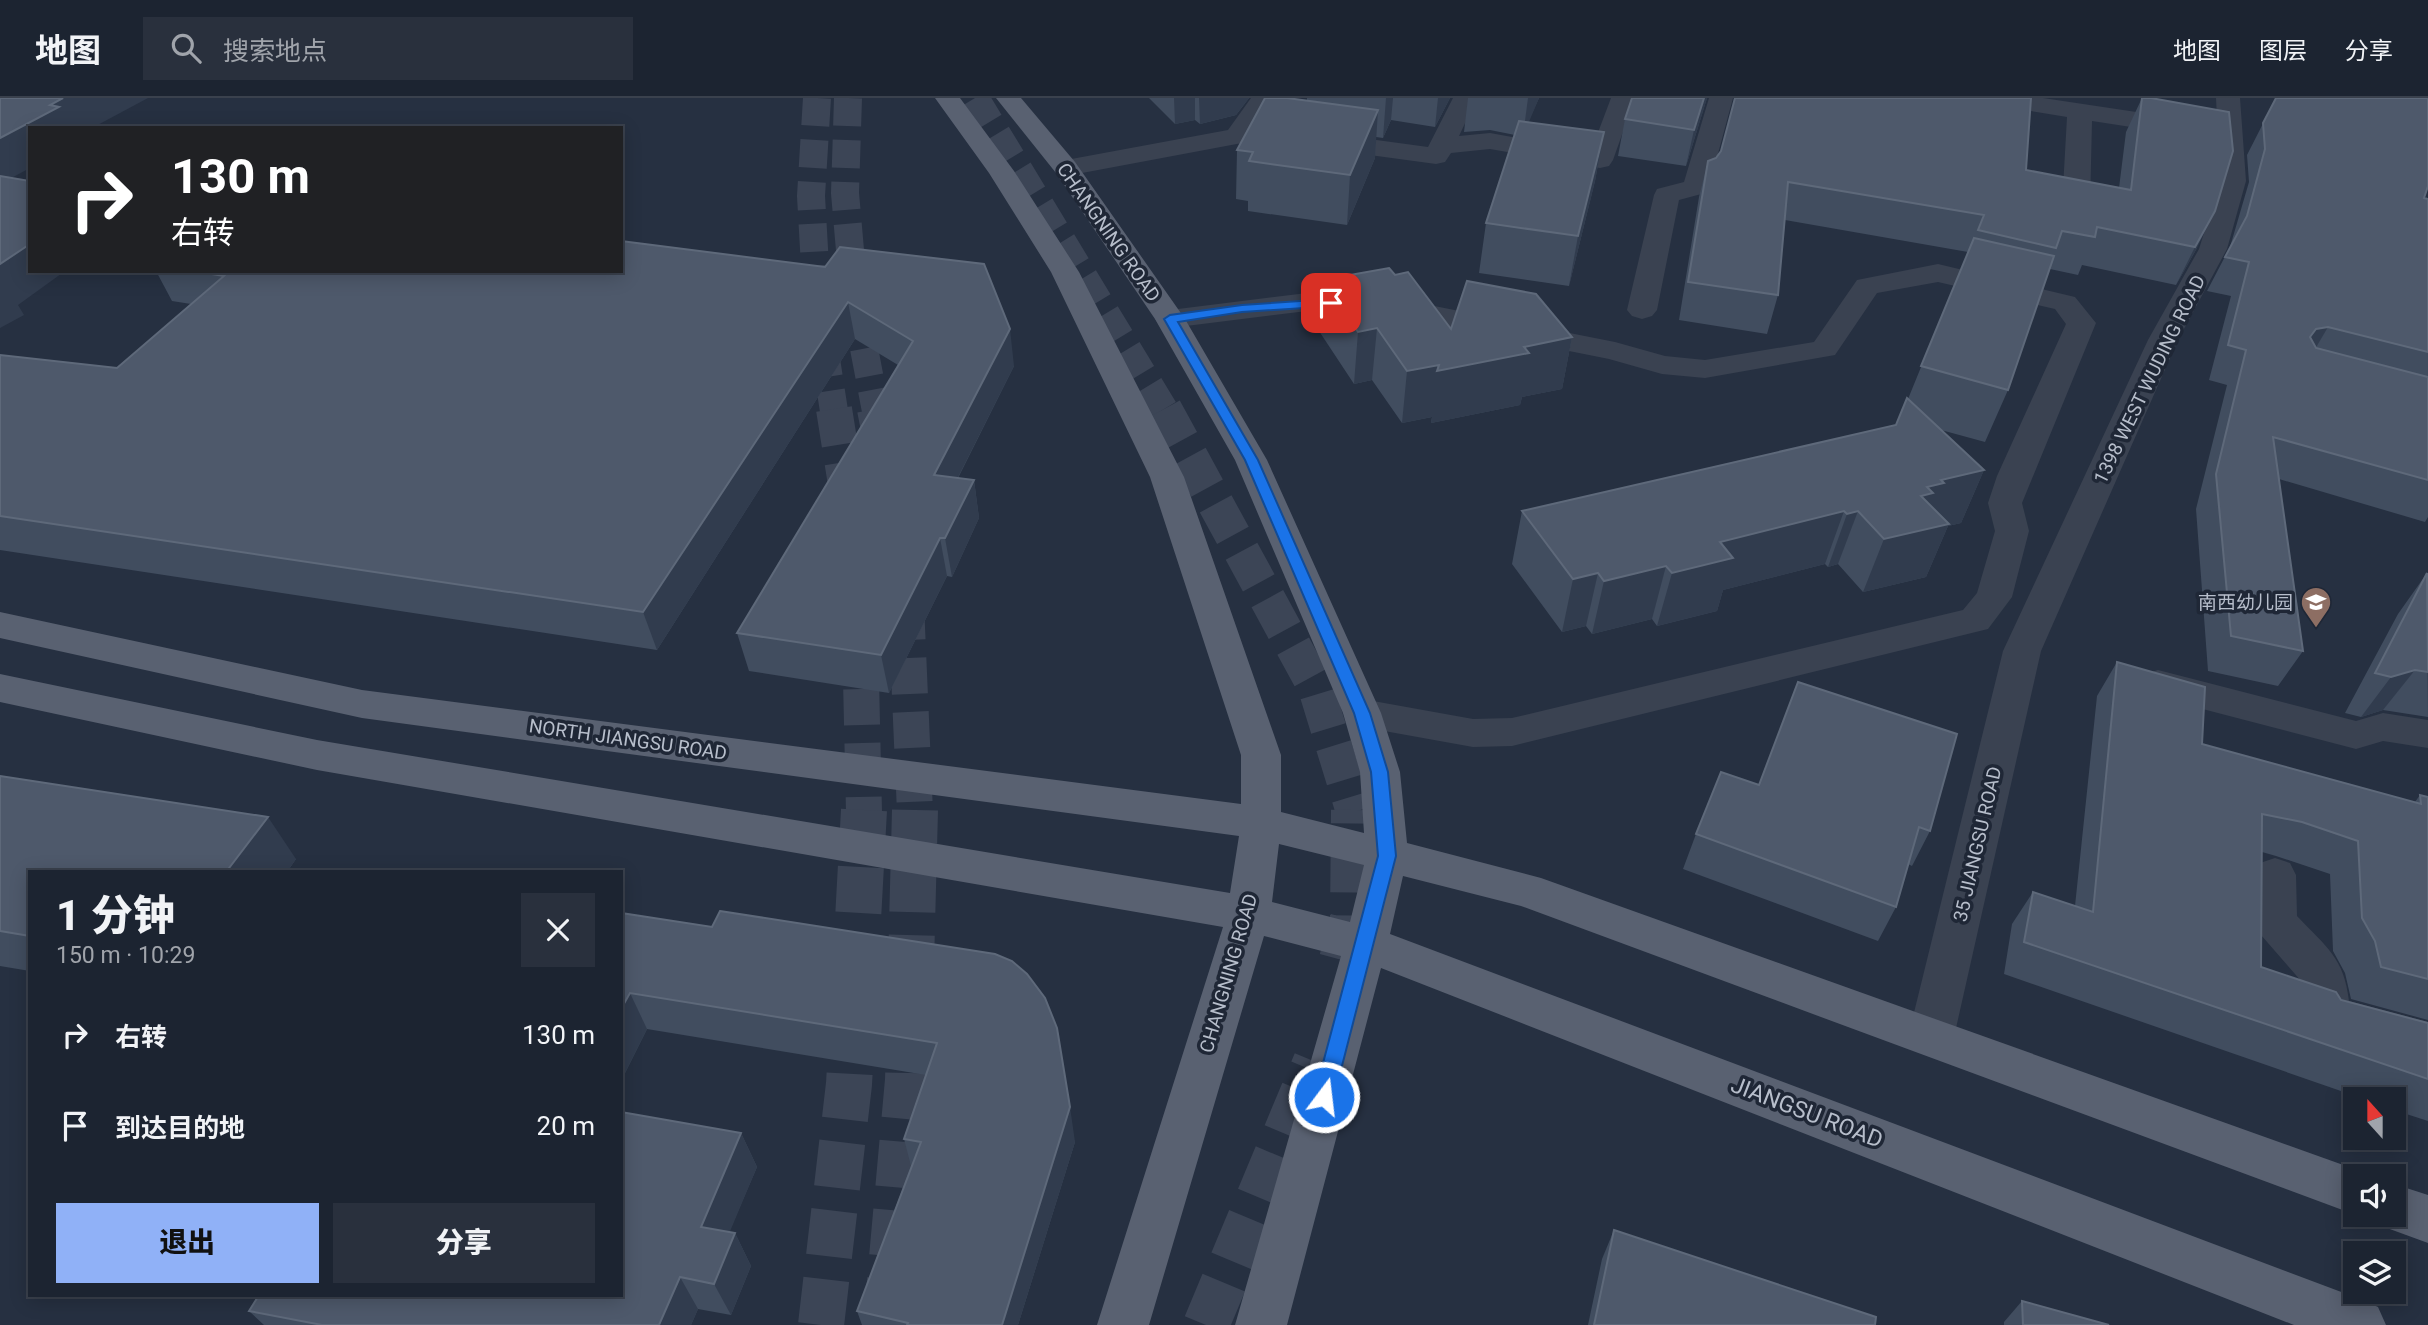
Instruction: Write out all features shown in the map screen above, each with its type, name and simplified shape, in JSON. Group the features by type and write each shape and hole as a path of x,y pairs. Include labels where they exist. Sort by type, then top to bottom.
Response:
{"main road":[{"name":"CHANGNING ROAD","path":"947,98 1001,171 1065,272 1167,477 1261,755 1261,823 1249,914 1123,1325"},
{"name":"CHANGNING ROAD","path":"1008,98 1066,169 1170,319 1251,460 1362,713 1380,772 1387,856 1366,944 1261,1325"},
{"name":"NORTH JIANGSU ROAD","path":"0,625 362,704 1261,823"},
{"path":"0,688 317,755 1249,914"},
{"path":"1261,823 1526,890 2343,1187"},
{"name":"JIANGSU ROAD","path":"1249,914 1366,944 1527,1003 2360,1325"},
{"path":"2406,1211 2428,1219"}],"lane":[{"path":"1237,136 1263,98"},
{"path":"1066,169 1292,125 1436,156 1465,98"},
{"path":"1441,146 1490,141 1600,160 1623,98"},
{"path":"1642,310 1667,195 1696,187 1721,98"},
{"path":"1995,98 2232,135"},
{"name":"1398 WEST WUDING ROAD","path":"2022,651 2163,340 2213,249 2233,181 2228,98"},
{"path":"2076,206 2080,111"},
{"path":"1170,319 1307,302 1379,304 1615,351 1662,365 1705,369 1824,349 1867,286 1938,273 2066,303 2081,323 2014,476 2005,503 2012,531 1994,597 1975,620 1512,733 1473,733 1362,713"},
{"name":"35 JIANGSU ROAD","path":"1931,1037 2022,651"},
{"path":"2158,684 2356,735 2382,727 2428,734"},
{"path":"2275,875 2276,922 2324,975 2328,1015 2428,1042"}],"building":[{"path":"0,98 63,98 50,105 59,107 0,138"},
{"path":"1265,98 1287,98 1378,110 1350,175 1249,161 1253,152 1237,150"},
{"path":"1632,98 1704,98 1694,130 1625,119"},
{"path":"1735,98 2031,98 2026,170 2131,190 2142,98 2229,112 2233,151 2215,211 2195,247 2097,227 2095,237 2062,231 2056,248 1978,230 1984,215 1788,182 1778,295 1688,282 1708,161 1716,158 1721,151"},
{"path":"2276,98 2428,98 2428,186 2424,198 2428,199 2428,352 2328,327 2316,329 2310,337 2316,348 2428,377 2428,480 2273,437 2303,651 2231,636 2216,474 2246,350 2228,345 2249,262 2225,257 2247,216 2265,149 2263,123"},
{"path":"1519,121 1604,132 1578,236 1486,223"},
{"path":"0,176 28,181 28,245 0,264"},
{"path":"1974,238 2054,256 2008,390 1921,366"},
{"path":"623,241 825,267 840,247 984,264 1010,329 934,475 974,480 945,538 940,538 881,655 737,633 913,341 848,302 643,612 0,516 0,355 117,368 224,276 206,273 623,273"},
{"path":"1389,268 1395,275 1408,272 1451,329 1467,281 1536,294 1572,337 1524,347 1529,353 1437,371 1439,365 1407,371 1377,328 1358,332 1322,280"},
{"path":"1907,398 1984,470 1941,480 1944,483 1927,487 1933,493 1921,496 1949,524 1884,539 1858,511 1847,514 1844,511 1720,542 1733,558 1672,573 1666,566 1604,581 1598,573 1573,579 1522,511 1896,425"},
{"path":"2427,573 2428,672 2415,670 2391,677 2375,673"},
{"path":"2117,662 2205,687 2202,744 2421,804 2420,795 2428,797 2428,979 2381,967 2375,941 2362,918 2358,841 2302,822 2262,814 2261,967 2336,992 2341,1000 2428,1023 2428,1079 2024,942 2033,892 2093,912"},
{"path":"1798,682 1957,734 1930,831 1919,827 1896,907 1696,834 1721,772 1759,785"},
{"path":"0,776 268,817 228,870 28,870 28,936 0,931"},
{"path":"720,911 995,954 1012,961 1027,974 1045,998 1057,1028 1070,1107 1002,1325 907,1325 908,1323 857,1311 921,1142 904,1139 937,1043 630,993 623,1005 623,913 712,927"},
{"path":"623,1112 741,1133 701,1227 735,1233 714,1284 680,1277 659,1325 322,1325 249,1311 258,1297 623,1297"},
{"path":"1614,1230 1876,1317 1875,1325 1594,1325"},
{"path":"2022,1301 2109,1325 2023,1325"}],"tunnel":[{"path":"817,98 811,196 817,301 834,411"},
{"path":"848,98 845,193 854,296 876,411"},
{"path":"975,98 1165,411"},
{"path":"834,409 850,509"},
{"path":"875,409 884,455"},
{"path":"1164,409 1316,688 1354,812"},
{"path":"906,604 915,811"},
{"path":"860,635 864,811"},
{"path":"821,1325 849,1084 864,811"},
{"path":"886,1325 908,1080 915,811"},
{"path":"1342,960 1353,920 1354,812"},
{"path":"1206,1325 1316,1062"}],"place":[{"name":"南西幼儿园","path":"2316,629"}],"route":[{"path":"1324,1097 1387,856 1380,772 1362,713 1251,460 1170,319 1242,308 1307,302 1331,303"}]}
